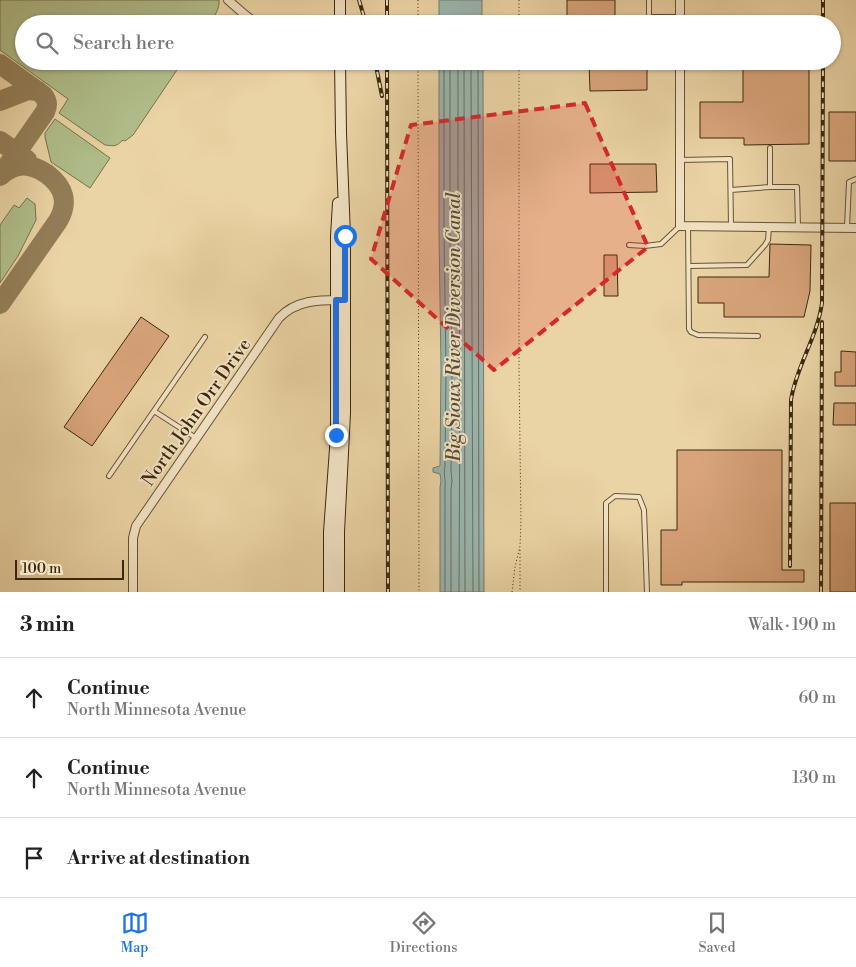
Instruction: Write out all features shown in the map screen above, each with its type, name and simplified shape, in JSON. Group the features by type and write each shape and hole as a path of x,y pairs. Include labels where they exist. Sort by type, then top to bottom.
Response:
{"main road":[{"path":"340,0 340,15"},
{"path":"329,592 329,532 336,435 340,300 345,236 340,70"},
{"path":"339,592 339,532 345,427 340,300"}],"street":[{"path":"228,0 245,15"},
{"path":"680,0 680,15"},
{"path":"680,70 680,226 856,228"},
{"name":"North John Orr Drive","path":"133,592 132,538 136,526 274,326 285,313 297,305 306,302 340,300"}],"lane":[{"path":"649,0 649,15"},
{"path":"770,148 770,188"},
{"path":"680,160 730,159 731,226"},
{"path":"847,228 849,182 856,179"},
{"path":"731,190 797,188 798,227"},
{"path":"629,245 645,246 660,244 680,226"},
{"path":"688,226 691,332 698,335 758,336"},
{"path":"689,266 747,266 765,246 768,240 769,227"},
{"path":"109,476 205,337"},
{"path":"154,411 196,438"},
{"path":"606,592 606,503 615,496 639,497 644,510 646,592"}],"path":[{"path":"418,0 418,15"},
{"path":"519,0 519,15"},
{"path":"418,70 419,592"},
{"path":"519,70 520,592"},
{"path":"512,592 520,546"}],"highlighted area":[{"path":"585,103 648,247 494,370 371,259 411,125"}],"green space":[{"path":"0,0 219,0 219,6 214,15 15,15 15,61 0,50"},
{"path":"28,70 177,70 133,135 117,145 105,145 59,113 68,99"},
{"path":"55,119 110,158 90,188 51,162 45,133"},
{"path":"27,198 35,204 36,220 18,256 0,283 0,225 14,205 19,208"}],"water":[{"path":"439,0 482,0 482,15 439,15"},
{"name":"Big Sioux River Diversion Canal","path":"439,70 483,70 484,592 440,592 441,481 440,474 433,472 433,468 440,466"}],"building":[{"path":"567,0 615,0 615,15 567,15"},
{"path":"589,70 647,70 647,90 590,91"},
{"path":"743,70 809,70 809,144 744,145 744,138 700,138 700,102 743,102"},
{"path":"829,112 856,112 856,161 829,161"},
{"path":"590,164 656,164 657,192 590,193"},
{"path":"770,244 811,245 810,291 804,317 724,317 724,303 698,303 698,277 769,277"},
{"path":"604,255 617,255 618,296 604,296"},
{"path":"141,317 169,336 92,446 64,427"},
{"path":"841,351 856,352 856,386 835,386 835,372 841,372"},
{"path":"834,403 856,403 856,425 833,425"},
{"path":"677,450 782,450 782,570 804,570 804,582 682,582 682,585 661,585 661,530 677,530"},
{"path":"830,503 856,503 856,592 830,592"}],"taxiway":[{"path":"0,64 43,95 47,104 45,112 1,175"},
{"path":"0,101 28,90 38,91"},
{"path":"0,141 27,160"},
{"path":"0,176 17,166 29,166 41,170 57,184 64,201 58,221 0,304"}],"railway":[{"path":"359,0 363,15"},
{"path":"387,0 387,15"},
{"path":"823,0 823,15"},
{"path":"377,70 382,96"},
{"path":"387,70 388,592"},
{"path":"790,566 791,400 797,376 816,328 822,303 823,70"},
{"path":"821,592 822,322"}],"route":[{"path":"336,435 336,300 345,300 345,236"}]}
